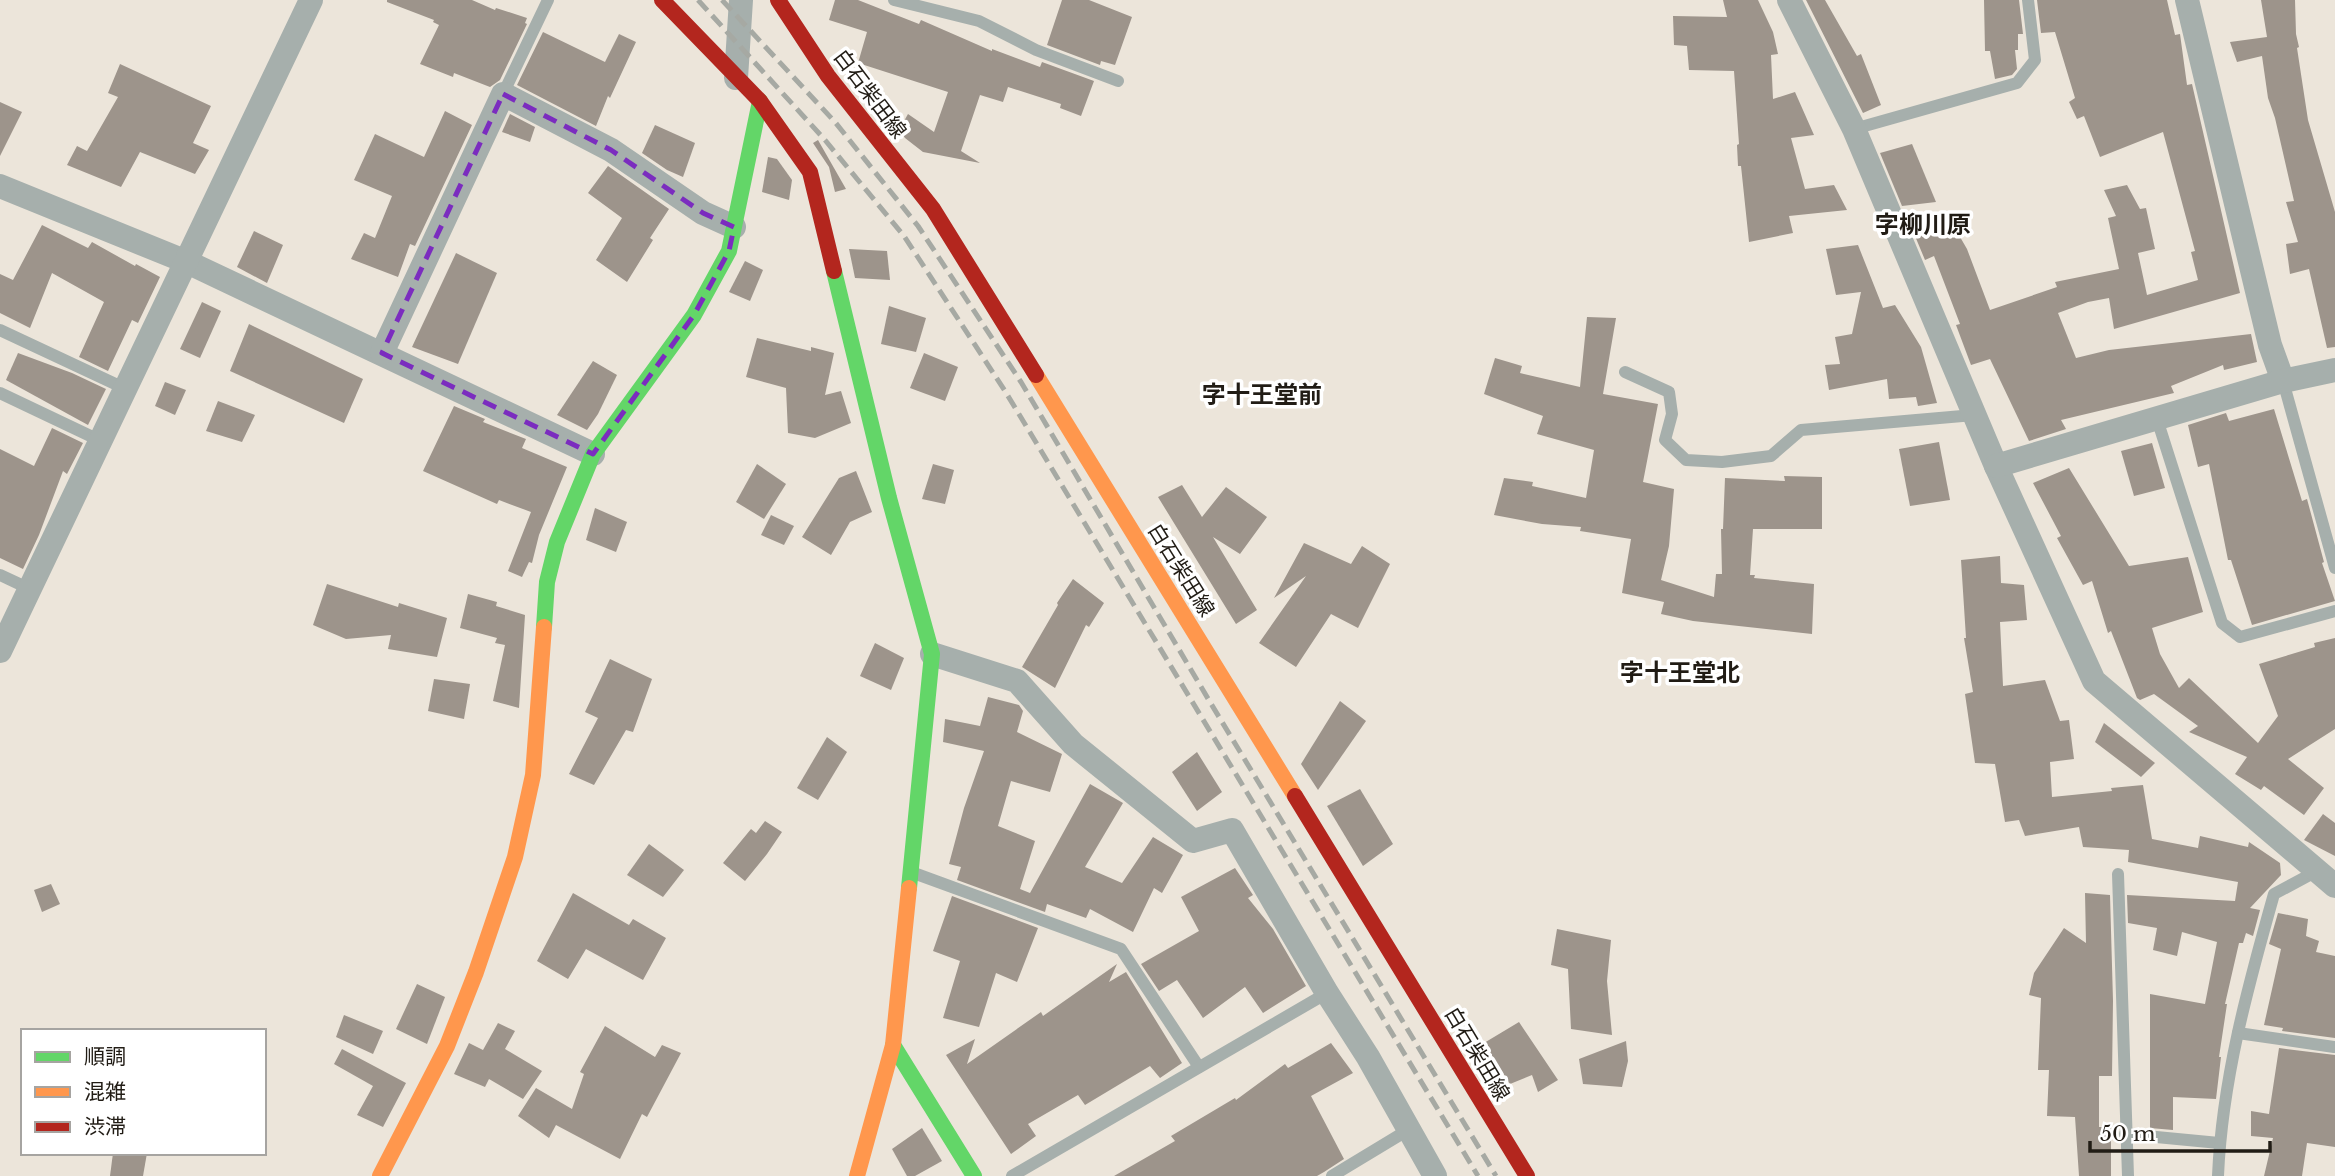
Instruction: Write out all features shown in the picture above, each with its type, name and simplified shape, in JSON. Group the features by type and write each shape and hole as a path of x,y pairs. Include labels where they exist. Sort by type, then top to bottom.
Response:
{"street":[{"path":"0,651 312,0"},
{"path":"662,0 760,101 810,172 889,498 932,654 893,1045 857,1176"},
{"path":"736,78 741,0"},
{"name":"白石柴田線","path":"778,0 828,76 933,209 1527,1176"},
{"path":"1789,0 1854,130 1996,466 2094,681 2326,879"},
{"path":"2188,0 2270,345 2283,382"},
{"path":"382,353 503,93 611,150 703,213 734,227"},
{"path":"380,1176 447,1046 476,972 515,857 533,775 547,582 556,542 593,454 694,315 729,251 760,101"},
{"path":"0,186 187,262 593,454"},
{"path":"1996,466 2283,382 2335,370"},
{"path":"932,654 1017,681 1073,744 1193,841 1232,830 1327,993 1368,1057 1435,1176"},
{"path":"893,1045 975,1176"}],"lane":[{"path":"894,0 979,21 1036,50 1118,81"},
{"path":"1854,130 2017,83 2035,60 2028,0"},
{"path":"503,93 542,2"},
{"path":"0,330 126,389"},
{"path":"1625,372 1669,392 1672,414 1665,440 1686,460 1722,462 1771,456 1801,430 1974,415"},
{"path":"2283,382 2335,568"},
{"path":"0,393 101,441"},
{"path":"2157,418 2222,623 2240,637 2335,611"},
{"path":"0,575 30,589"},
{"path":"910,872 1121,948 1199,1067"},
{"path":"2118,874 2128,1176"},
{"path":"2218,1176 2220,1143 2244,1000 2274,894 2326,879"},
{"path":"1012,1176 1327,993"},
{"path":"2238,1033 2334,1047"},
{"path":"1332,1176 1408,1130"},
{"path":"2125,1134 2220,1143"}],"highlighted area":[{"path":"503,94 611,150 703,213 734,227 729,251 694,315 593,454 382,353"}],"building":[{"path":"387,0 472,0 495,10 496,8 527,18 527,24 500,80 490,87 420,64 439,25 433,22 434,20"},
{"path":"835,0 858,0 919,24 921,20 992,51 1040,67 1042,62 1094,81 1081,116 1060,108 1061,104 1008,87 1003,102 980,95 961,151 980,163 923,152 899,130 908,114 934,132 948,92 858,63 867,32 829,20"},
{"path":"1062,0 1089,0 1132,17 1115,65 1101,61 1100,65 1047,45"},
{"path":"1723,0 1758,0 1773,32 1778,54 1771,55 1773,99 1795,92 1814,135 1791,138 1805,189 1834,185 1847,210 1789,216 1793,233 1749,242 1741,166 1738,166 1734,71 1689,70 1687,46 1674,45 1673,16 1727,17"},
{"path":"1806,0 1825,0 1857,56 1861,54 1881,105 1863,113"},
{"path":"1984,0 2019,0 2023,34 2018,34 2018,50 2015,50 2017,69 2012,75 1995,79 1990,51 1985,51"},
{"path":"2037,0 2167,0 2175,35 2180,34 2187,85 2192,84 2240,293 2114,329 2109,298 2058,313 2076,358 2109,350 2251,334 2257,362 2224,370 2223,365 2171,386 2174,393 2061,420 2066,429 2029,441 1990,359 1971,365 1956,325 1960,324 1934,256 1925,260 1915,236 1956,230 1967,249 1990,310 2057,287 2055,282 2119,269 2108,218 2116,216 2104,190 2127,185 2140,209 2146,208 2155,249 2138,253 2147,295 2198,280 2191,252 2195,251 2163,132 2100,157 2084,116 2077,119 2069,102 2075,98 2055,32 2041,33"},
{"path":"2261,0 2295,0 2297,48 2308,120 2335,212 2335,347 2327,348 2309,269 2290,274 2286,244 2298,242 2286,202 2294,201 2268,98 2262,56 2237,62 2230,42 2267,37"},
{"path":"543,32 605,62 619,34 636,42 596,126 517,85"},
{"path":"120,64 211,106 193,143 209,150 195,174 140,152 121,187 67,165 77,146 87,151 118,97 108,93"},
{"path":"0,102 22,112 0,156"},
{"path":"445,111 472,125 415,246 410,244 398,277 351,259 364,233 375,238 392,196 354,180 375,134 424,157"},
{"path":"510,114 535,127 530,142 502,132"},
{"path":"655,125 695,143 683,177 642,153"},
{"path":"818,140 846,189 835,192 829,167 813,143"},
{"path":"1912,144 1936,202 1902,206 1880,153"},
{"path":"768,157 777,159 792,180 789,200 762,192"},
{"path":"608,166 669,209 627,282 596,260 622,218 588,193"},
{"path":"42,225 88,248 92,242 160,277 138,323 132,320 108,371 79,357 104,302 52,273 30,328 0,313 0,274 13,280"},
{"path":"254,231 283,245 267,283 237,267"},
{"path":"1858,245 1883,308 1895,305 1921,347 1937,403 1918,406 1916,397 1889,399 1887,379 1829,390 1825,365 1840,364 1835,337 1852,334 1861,292 1836,295 1826,249"},
{"path":"849,249 887,251 890,280 855,278"},
{"path":"456,253 497,273 458,364 412,347"},
{"path":"745,261 763,270 750,301 729,292"},
{"path":"202,302 221,311 200,358 180,349"},
{"path":"889,306 926,318 916,352 881,344"},
{"path":"1587,317 1616,318 1603,394 1658,404 1643,482 1674,489 1669,546 1661,580 1714,597 1716,574 1722,574 1721,529 1725,478 1785,481 1784,476 1822,477 1822,529 1753,529 1750,575 1755,575 1754,578 1814,584 1812,634 1693,621 1661,614 1664,602 1622,593 1631,539 1580,531 1581,527 1542,524 1494,515 1504,478 1533,482 1532,486 1586,498 1594,450 1537,434 1543,416 1484,394 1495,358 1522,366 1520,373 1580,387"},
{"path":"249,324 363,379 344,423 230,371"},
{"path":"757,338 811,351 811,347 834,353 825,395 841,391 851,423 815,438 788,433 786,388 746,377"},
{"path":"18,353 106,389 88,425 6,380"},
{"path":"924,353 958,367 945,401 910,388"},
{"path":"593,361 617,375 587,430 557,415"},
{"path":"165,382 186,390 175,415 155,406"},
{"path":"218,401 255,415 242,442 206,431"},
{"path":"454,406 485,419 483,422 526,439 522,448 567,467 539,535 532,563 529,562 522,577 508,571 531,512 499,500 497,504 423,471"},
{"path":"2274,409 2302,501 2307,499 2324,562 2322,563 2335,601 2252,625 2231,560 2228,560 2209,464 2198,467 2188,425 2226,413 2229,421"},
{"path":"52,428 83,443 67,474 63,471 23,569 0,558 0,449 34,466"},
{"path":"1939,442 1950,500 1910,506 1899,449"},
{"path":"2152,443 2165,488 2134,496 2121,451"},
{"path":"757,464 786,484 764,519 736,502"},
{"path":"933,464 954,470 945,504 922,499"},
{"path":"2069,468 2129,566 2188,557 2203,612 2152,628 2160,654 2179,688 2189,678 2258,743 2278,716 2259,664 2335,638 2335,729 2288,759 2324,788 2304,815 2264,786 2261,790 2235,774 2247,757 2189,732 2198,726 2154,694 2140,700 2137,698 2111,631 2108,633 2092,581 2083,585 2057,538 2061,536 2033,483"},
{"path":"856,471 872,512 850,522 831,555 802,537 839,478"},
{"path":"1182,485 1202,517 1226,487 1267,517 1240,554 1213,537 1257,610 1236,624 1158,497"},
{"path":"595,508 627,522 616,552 586,540"},
{"path":"771,515 794,526 784,545 761,535"},
{"path":"1304,543 1351,564 1362,546 1390,564 1358,628 1331,614 1296,667 1259,643 1306,576 1274,598"},
{"path":"2000,556 2001,583 2024,585 2027,620 2000,622 2003,686 2045,680 2060,721 2069,720 2074,759 2050,762 2052,797 2143,785 2152,839 2198,848 2200,836 2248,847 2249,842 2280,863 2281,875 2250,908 2260,910 2253,936 2246,933 2243,943 2239,943 2225,1004 2216,1099 2173,1097 2173,1130 2150,1128 2150,994 2205,1004 2217,942 2182,932 2177,956 2153,950 2157,928 2128,923 2127,895 2235,901 2238,882 2128,862 2129,850 2083,847 2079,827 2025,836 2019,820 2005,822 1995,764 1975,763 1965,694 1973,692 1964,638 1961,560"},
{"path":"1073,579 1104,603 1089,627 1086,625 1055,688 1022,667"},
{"path":"327,584 398,607 399,603 447,618 437,657 388,649 391,635 346,639 313,625"},
{"path":"468,594 497,602 496,606 525,615 519,708 493,701 505,645 495,643 497,638 460,628"},
{"path":"875,643 904,658 891,690 860,676"},
{"path":"610,659 652,679 633,732 626,730 594,785 569,774 598,718 585,712"},
{"path":"434,679 470,684 464,719 428,711"},
{"path":"988,697 1019,705 1023,711 1017,732 1062,754 1050,792 1011,781 998,826 1035,841 1020,889 1030,893 1090,784 1123,803 1085,867 1122,883 1153,837 1183,855 1162,893 1154,888 1133,932 1090,909 1086,918 1047,904 1045,912 957,880 961,867 949,864 964,808 984,751 943,742 945,719 980,726"},
{"path":"1340,701 1366,721 1318,790 1301,764"},
{"path":"2104,723 2155,763 2141,777 2095,742"},
{"path":"827,737 847,752 818,800 797,788"},
{"path":"1197,752 1222,792 1197,811 1172,772"},
{"path":"1360,789 1393,844 1363,866 1327,806"},
{"path":"2323,814 2335,823 2335,856 2304,840"},
{"path":"765,821 782,832 745,881 723,863 751,829 756,833"},
{"path":"649,844 684,870 663,897 627,875"},
{"path":"1235,868 1253,895 1248,898 1273,929 1306,986 1263,1013 1245,987 1203,1018 1177,980 1159,991 1141,964 1199,931 1181,897"},
{"path":"51,884 60,904 42,912 34,890"},
{"path":"573,893 629,925 633,919 666,938 643,980 586,949 568,979 537,961"},
{"path":"2085,893 2110,895 2112,1076 2099,1076 2099,1127 2111,1127 2111,1176 2079,1176 2075,1117 2047,1116 2049,1070 2038,1070 2041,998 2029,995 2034,973 2064,928 2086,943"},
{"path":"952,896 1038,928 1017,982 996,973 979,1027 943,1018 960,961 933,951"},
{"path":"2278,913 2308,919 2306,936 2319,941 2316,952 2335,956 2335,1038 2282,1031 2283,1028 2264,1025 2281,949 2269,944"},
{"path":"1557,929 1611,940 1607,981 1612,1035 1571,1029 1568,969 1551,965"},
{"path":"1117,964 1109,982 1126,972 1182,1063 1160,1078 1150,1066 1085,1105 1078,1095 1028,1124 1036,1136 1011,1154 946,1055 975,1039 967,1064 1041,1012 1043,1016"},
{"path":"417,984 445,997 427,1044 396,1029"},
{"path":"344,1015 383,1031 373,1054 336,1037"},
{"path":"1519,1022 1558,1080 1538,1092 1532,1075 1510,1084 1484,1043"},
{"path":"498,1023 515,1031 505,1049 542,1071 523,1099 489,1079 485,1087 454,1074 469,1043 483,1050"},
{"path":"605,1026 655,1057 662,1045 681,1053 647,1117 642,1114 620,1159 556,1125 549,1138 518,1116 536,1088 572,1109 584,1074 580,1072"},
{"path":"1626,1041 1628,1061 1622,1087 1583,1084 1579,1059"},
{"path":"1331,1043 1353,1073 1311,1096 1344,1159 1324,1172 1317,1176 1114,1176 1175,1141 1171,1136 1235,1098 1236,1100 1285,1064 1288,1068"},
{"path":"2279,1048 2335,1055 2335,1147 2307,1143 2302,1176 2264,1176 2273,1138 2251,1136 2251,1111 2269,1114"},
{"path":"342,1049 406,1083 383,1127 357,1115 373,1086 334,1064"},
{"path":"922,1128 942,1161 915,1176 907,1176 892,1149"},
{"path":"113,1155 147,1155 143,1176 110,1176"}],"railway":[{"path":"698,0 825,140 904,236 1005,391 1478,1176"},
{"path":"722,0 835,122 918,226 1021,382 1496,1176"}],"traffic: fast":[{"path":"544,627 547,582 557,542 593,454 694,315 729,251 760,101"},
{"path":"834,271 889,498 932,654 909,888"},
{"path":"893,1045 974,1176"}],"traffic: slow":[{"path":"1036,375 1295,796"},
{"path":"380,1176 447,1046 476,972 515,857 533,775 544,627"},
{"path":"857,1176 893,1045 909,888"}],"traffic: jam":[{"path":"662,0 760,101 810,172 834,271"},
{"path":"778,0 828,76 933,209 1036,375"},
{"path":"1295,796 1527,1176"}],"district":[{"name":"字柳川原","path":"1923,225"},
{"name":"字十王堂前","path":"1262,395"},
{"name":"字十王堂北","path":"1680,673"}]}
